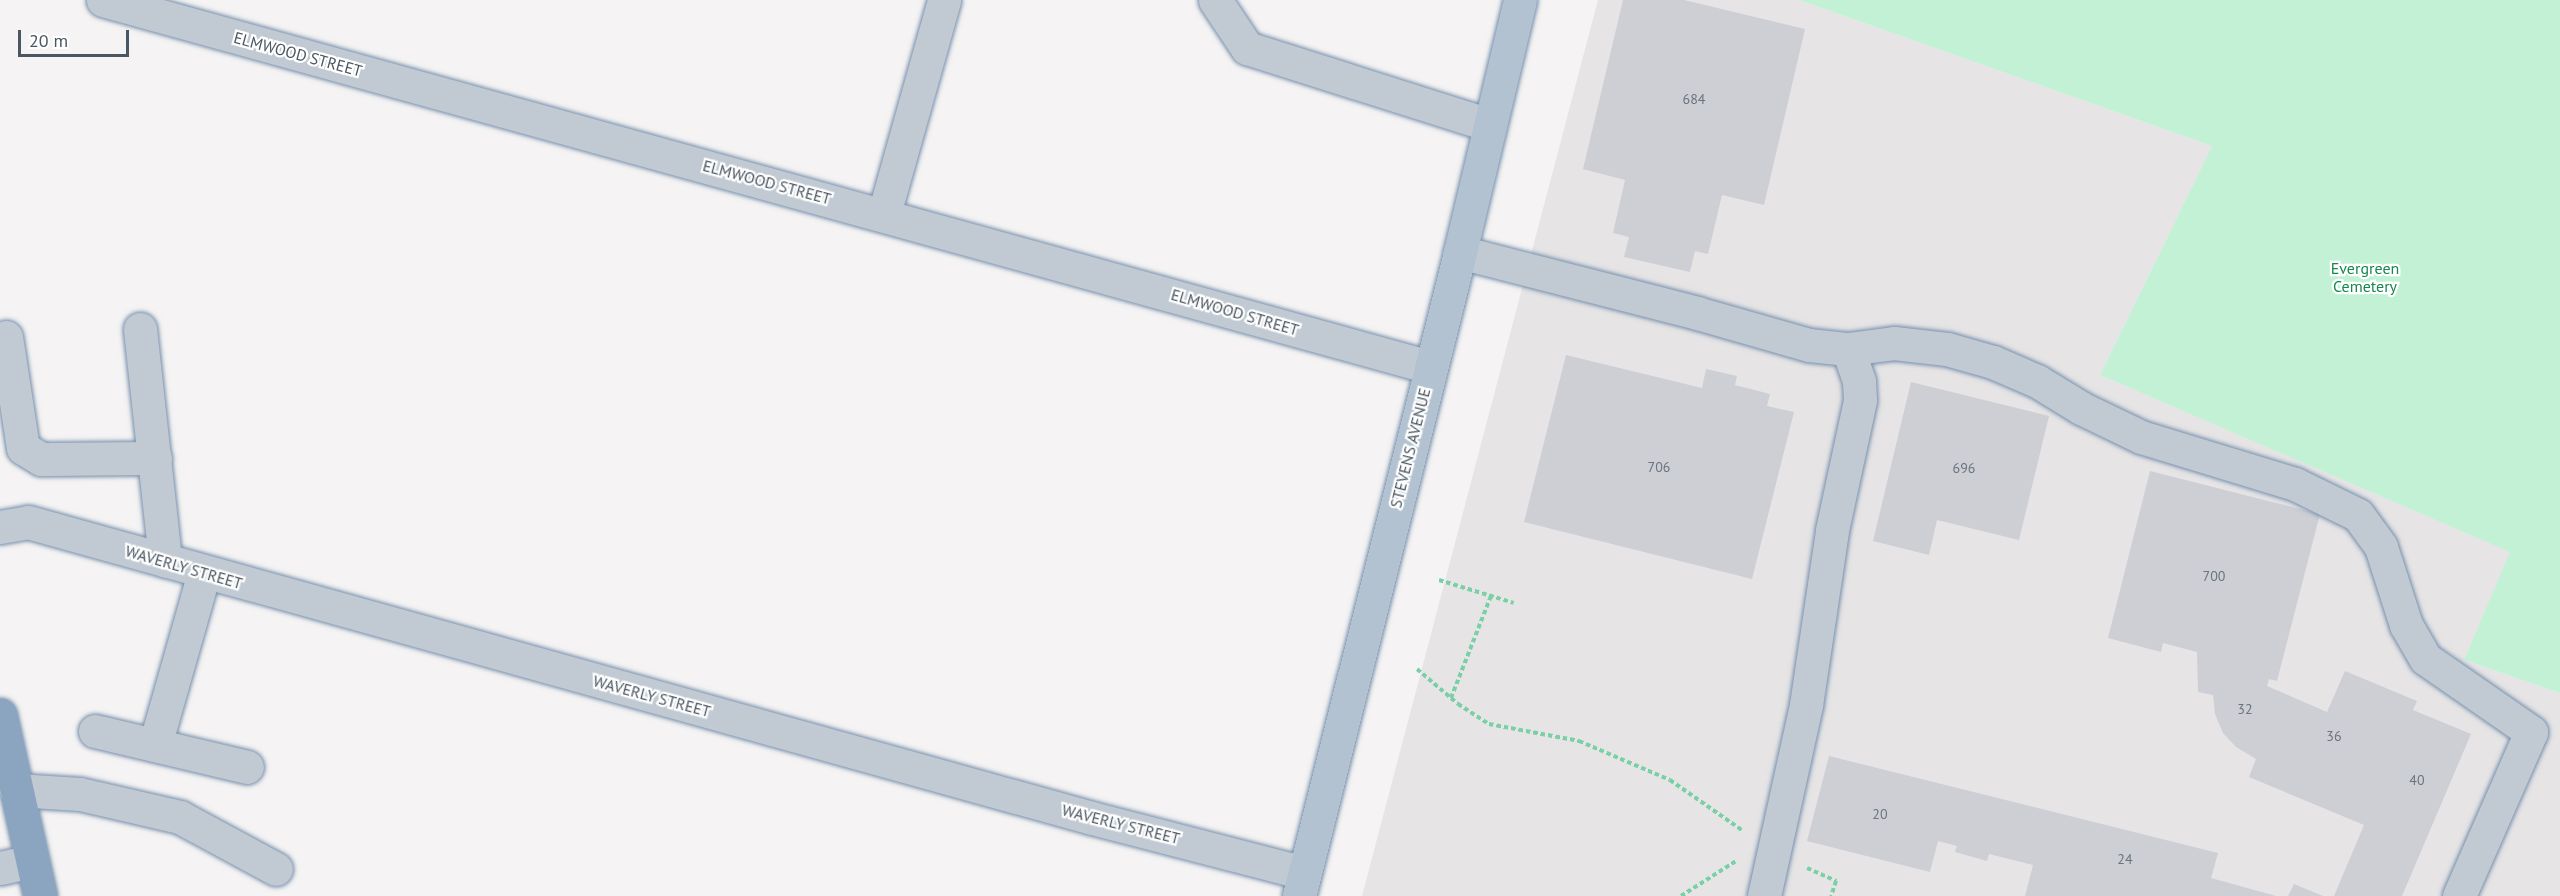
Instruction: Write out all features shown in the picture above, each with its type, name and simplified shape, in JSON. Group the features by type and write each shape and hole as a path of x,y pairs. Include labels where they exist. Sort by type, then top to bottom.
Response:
{"highway":[{"path":"0,715 40,896"}],"main road":[{"name":"STEVENS AVENUE","path":"1301,884 1460,252 1520,0"}],"street":[{"name":"ELMWOOD STREET","path":"102,0 884,214 1430,367"},
{"path":"884,214 944,0"},
{"path":"1215,0 1248,48 1490,125"},
{"path":"1460,252 1697,313 1809,345 1848,348 1894,343 1947,349 1993,362 2037,381 2081,408 2141,437 2295,484 2358,515 2381,547 2406,626 2426,659 2531,732 2459,896"},
{"path":"140,329 165,561"},
{"path":"6,336 23,448 41,459 155,458"},
{"path":"1764,896 1768,848 1806,705 1832,530 1860,400 1859,381 1848,348"},
{"name":"WAVERLY STREET","path":"0,527 28,522 204,573 1080,814 1301,884"},
{"path":"155,745 204,573"},
{"path":"95,731 247,767"},
{"path":"16,789 80,794 180,817 276,869"},
{"path":"0,868 32,861"}],"path":[{"path":"1439,580 1514,603"},
{"path":"1451,698 1491,596"},
{"path":"1417,669 1451,698 1489,724 1579,741 1670,780 1768,848 1836,881 1831,896"},
{"path":"1681,896 1768,848"}],"shaded area":[{"path":"1598,0 1799,0 2212,146 2100,375 2511,552 2464,660 2560,693 2560,896 1362,896"}],"green space":[{"name":"Evergreen Cemetery","path":"1799,0 2560,0 2560,693 2464,660 2510,552 2100,375 2212,146"}],"building":[{"path":"1623,0 1684,0 1805,29 1764,205 1722,195 1708,254 1695,251 1690,272 1624,257 1629,237 1613,233 1625,180 1583,169"},
{"path":"1566,355 1702,388 1706,369 1737,376 1735,385 1770,394 1767,406 1794,412 1752,579 1524,522"},
{"path":"1911,382 2049,416 2019,540 1937,520 1929,555 1873,541"},
{"path":"2150,471 2320,514 2277,681 2269,679 2267,686 2327,712 2345,671 2417,701 2413,710 2471,734 2402,896 2334,896 2364,825 2249,777 2256,759 2236,747 2223,733 2215,714 2213,695 2198,692 2197,652 2163,643 2161,652 2108,638"},
{"path":"1829,756 2218,853 2211,878 2276,896 2025,896 2033,865 1989,854 1987,861 1955,852 1957,846 1938,841 1930,872 1807,841"},
{"path":"2294,884 2323,896 2288,896"}]}
